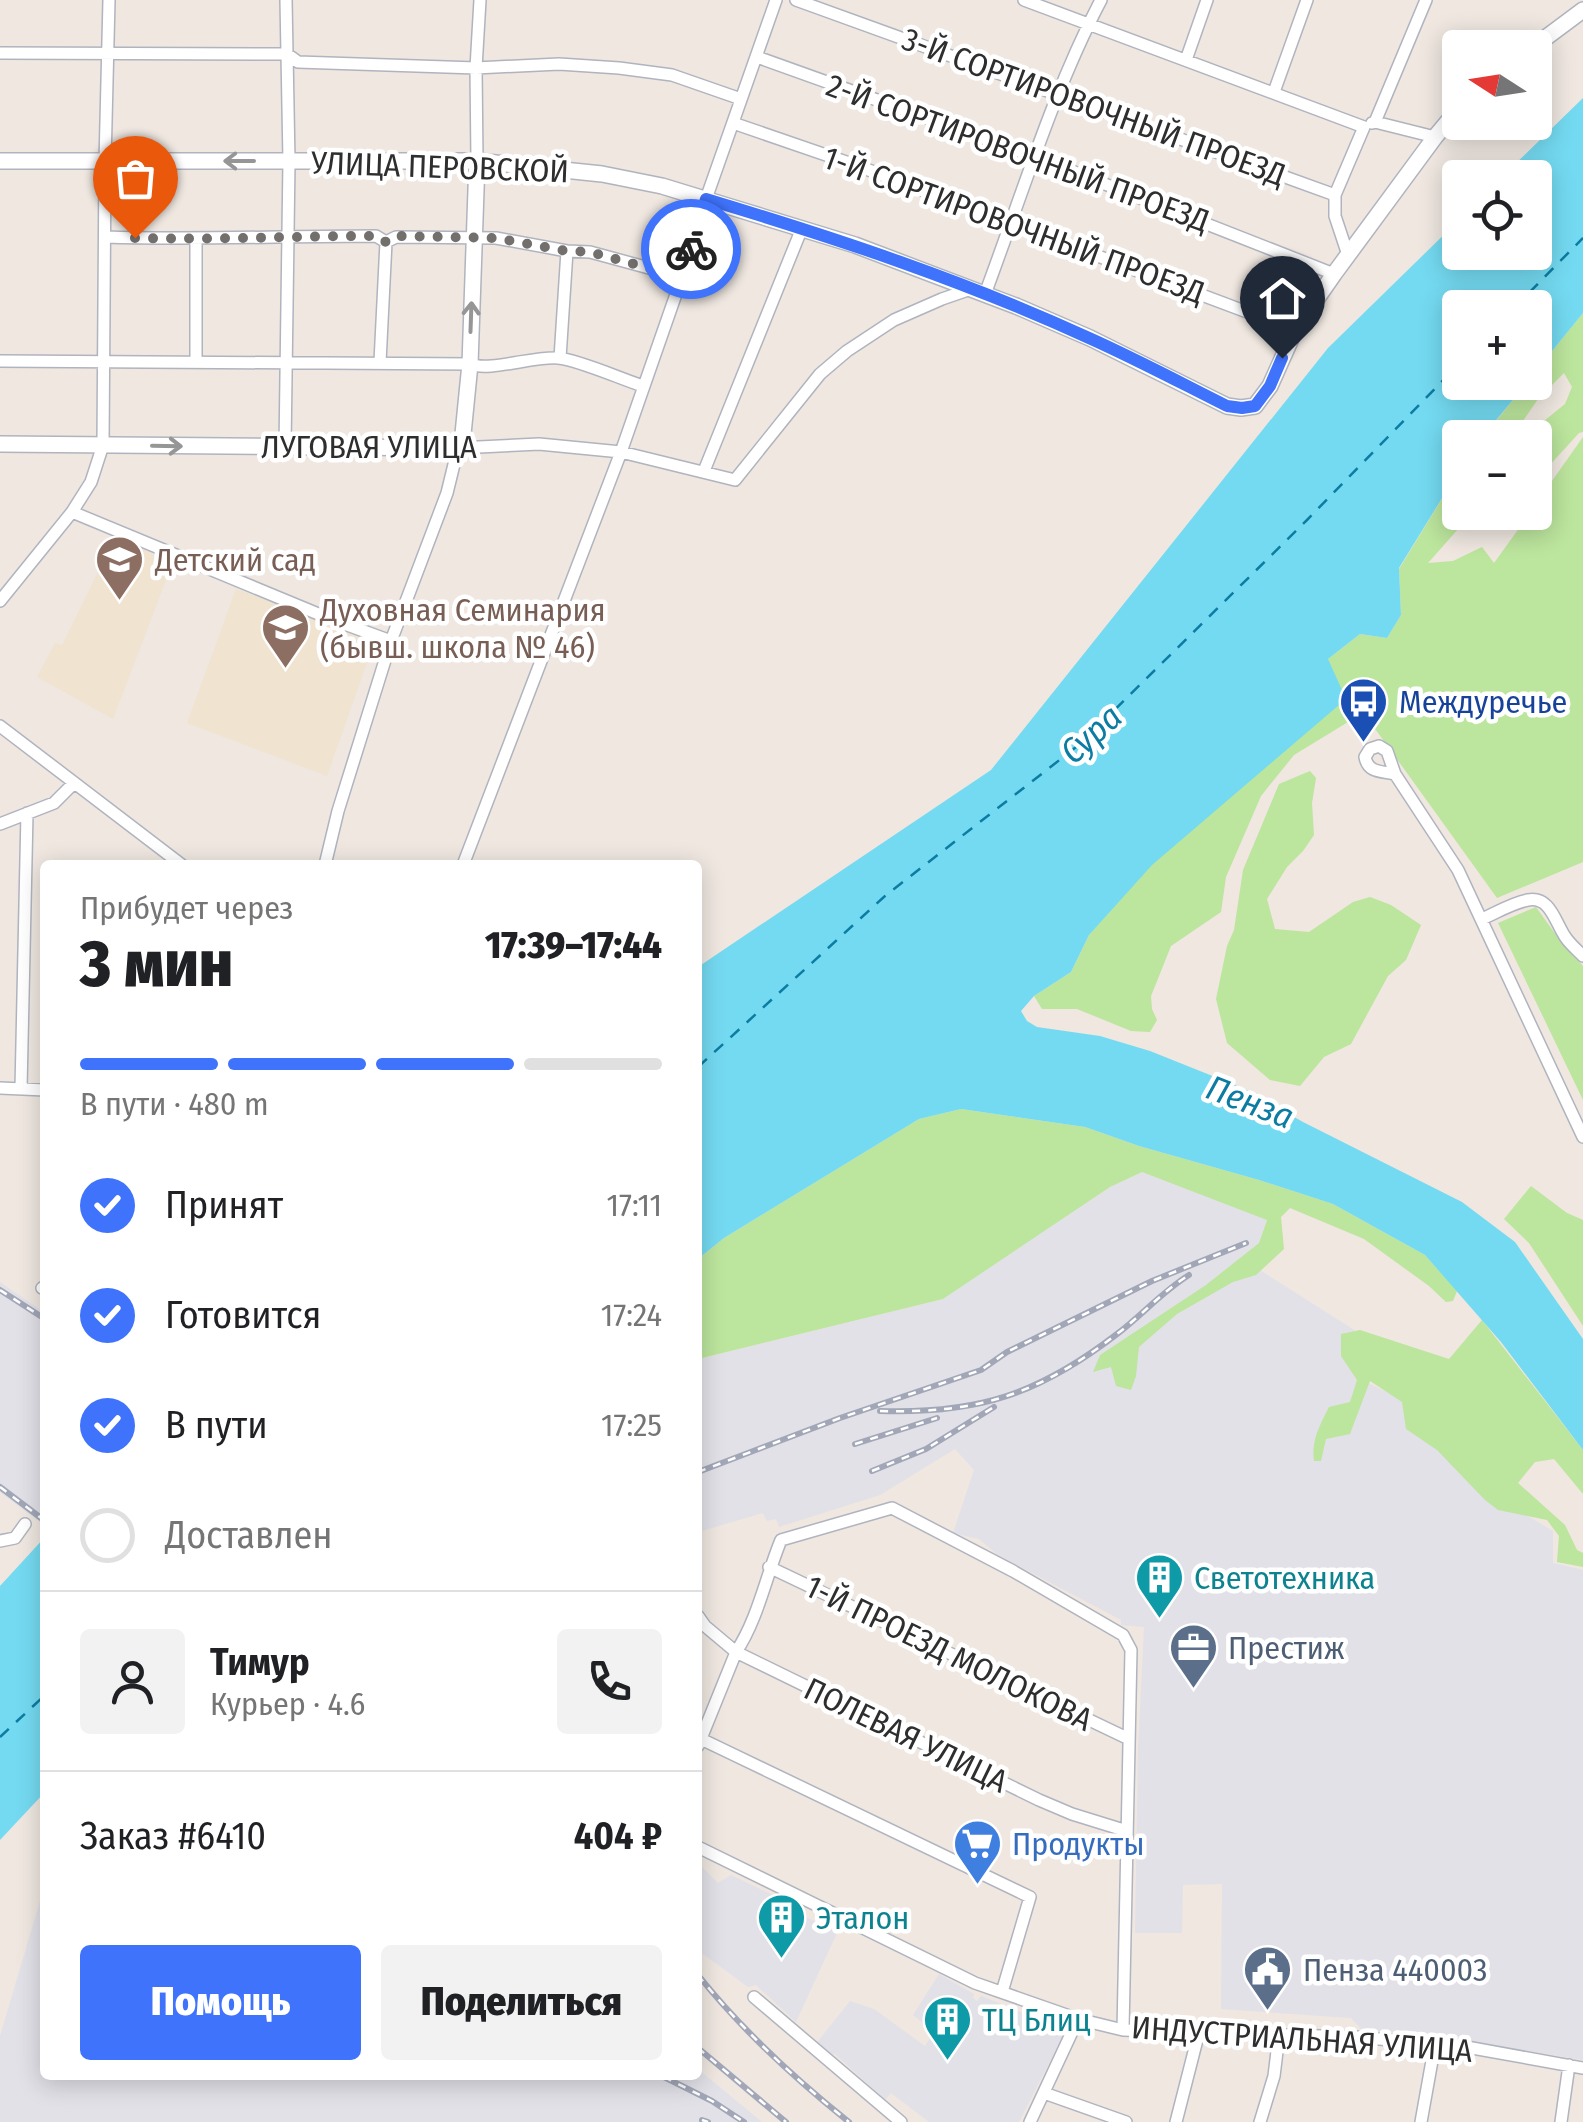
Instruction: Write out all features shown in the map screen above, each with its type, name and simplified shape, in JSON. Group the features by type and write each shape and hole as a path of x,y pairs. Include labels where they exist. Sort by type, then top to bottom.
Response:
{"main road":[{"path":"1552,33 1583,10"},
{"path":"1296,330 1442,128"},
{"name":"УЛИЦА ПЕРОВСКОЙ","path":"0,161 476,161 602,174 662,186 856,245 1090,338 1227,406 1242,408 1255,406 1270,386 1296,330"},
{"path":"458,448 464,434 470,364 476,161"},
{"name":"ЛУГОВАЯ УЛИЦА","path":"0,444 458,448"}],"street":[{"path":"0,602 72,512 91,482 104,446 109,0"},
{"path":"285,448 289,236 286,0"},
{"path":"476,161 480,0"},
{"path":"465,860 621,452 776,0"},
{"name":"3-Й СОРТИРОВОЧНЫЙ ПРОЕЗД","path":"796,0 1335,195"},
{"path":"1024,0 1369,124 1435,136"},
{"path":"978,292 1011,225 1059,96 1102,0"},
{"path":"1186,60 1207,0"},
{"path":"1274,92 1307,0"},
{"path":"1348,255 1335,216 1335,195 1426,0"},
{"path":"0,53 287,54 298,62 476,68 559,64 672,75 741,99"},
{"name":"2-Й СОРТИРОВОЧНЫЙ ПРОЕЗД","path":"757,57 1036,157 1334,274"},
{"name":"1-Й СОРТИРОВОЧНЫЙ ПРОЕЗД","path":"732,124 858,166 1296,330"},
{"path":"704,471 802,228"},
{"path":"105,237 196,240 376,236 386,242"},
{"path":"386,242 396,236 496,238 590,252 682,277"},
{"path":"196,240 196,362"},
{"path":"380,362 386,242"},
{"path":"560,358 567,251"},
{"name":"ЛУГОВАЯ УЛИЦА","path":"458,448 539,444 621,452 734,480 820,374 848,352 894,320 942,298 978,292"},
{"path":"0,361 380,362 478,367 560,358 643,386"},
{"path":"326,860 391,640 447,492 458,448"},
{"path":"72,512 328,618 391,640"},
{"path":"0,726 175,860"},
{"path":"1395,774 1371,770 1365,756 1370,748 1379,746 1387,751 1395,774 1458,870 1583,1137"},
{"path":"0,824 54,803 74,783"},
{"path":"20,1089 28,813"},
{"path":"1482,919 1522,902 1541,901 1548,906 1566,939 1583,956"},
{"path":"0,1088 40,1090"},
{"path":"702,1735 736,1652 746,1638 781,1540 892,1508 1014,1571 1123,1635 1130,1650 1123,2030"},
{"path":"0,1542 16,1538 25,1524"},
{"name":"1-Й ПРОЕЗД МОЛОКОВА","path":"769,1567 1129,1739"},
{"name":"ПОЛЕВАЯ УЛИЦА","path":"702,1622 736,1652 1040,1800 1127,1831"},
{"path":"702,1743 1030,1897 1002,1992"},
{"name":"ИНДУСТРИАЛЬНАЯ УЛИЦА","path":"702,1849 975,1982 1078,2019 1123,2030 1356,2038 1461,2046 1583,2068"},
{"path":"754,1998 901,2122"},
{"path":"1030,2122 1078,2019"},
{"path":"1176,2122 1200,2032"},
{"path":"1260,2122 1274,2076 1279,2035"},
{"path":"1421,2122 1435,2044"},
{"path":"1561,2122 1569,2065"},
{"path":"1044,2093 1126,2122"}],"shaded area":[{"name":"Детский сад","path":"115,538 173,562 113,719 37,677 55,643 62,645"},
{"name":"Духовная Семинария (бывш. школа № 46)","path":"236,589 375,640 327,776 187,723"},
{"path":"1142,1172 1267,1219 1259,1243 1241,1258 1370,1340 1366,1382 1403,1400 1495,1497 1553,1531 1553,1563 1583,1570 1583,2060 1455,2039 1363,2031 1351,2018 1221,2009 1222,1884 1183,1885 1182,1933 1135,1933 1144,1627 1121,1625 1121,1620 998,1555 979,1539 953,1533 974,1470 955,1449 880,1495 779,1527 776,1519 767,1521 763,1513 702,1531 702,1358 943,1299 1110,1187"},
{"path":"0,1282 40,1310 40,1522 0,1492"},
{"path":"702,1867 718,1883 731,1875 788,1902 787,1907 837,1933 796,2022 756,1985 748,1987 703,1954"},
{"path":"40,1901 40,2080 702,2080 702,2072 762,2122 0,2122 0,2036"},
{"path":"939,1974 974,1994 977,2001 981,1996 1066,2030 1019,2122 929,2122 891,2093 885,2100 835,2054 827,2054 815,2045 850,2001 874,2009 925,2046 934,2032 913,2015"}],"green space":[{"path":"1583,313 1583,432 1552,463 1552,420 1545,420 1565,404 1572,387 1564,373 1552,385 1552,351"},
{"path":"1513,400 1537,400 1524,420 1497,420"},
{"path":"1583,437 1583,862 1497,898 1376,730 1348,722 1294,755 1261,796 1226,877 1221,912 1171,946 1151,996 1157,1020 1150,1032 1131,1031 1077,1009 1042,1009 1034,996 1071,972 1089,935 1328,659 1360,634 1387,638 1401,615 1399,569 1442,499 1442,530 1457,530 1428,563 1453,561 1482,547 1494,563 1518,530 1552,530 1552,481"},
{"path":"1310,771 1316,778 1312,803 1314,835 1267,899 1275,929 1309,932 1353,902 1370,897 1391,905 1421,925 1406,960 1388,976 1351,1044 1324,1057 1300,1086 1270,1080 1227,1043 1216,999 1234,930 1243,870 1279,784"},
{"path":"1536,907 1583,966 1583,1100 1498,923"},
{"path":"961,1109 1085,1127 1259,1180 1333,1204 1425,1255 1457,1291 1453,1301 1446,1302 1364,1239 1290,1208 1281,1217 1284,1249 1256,1275 1233,1282 1177,1314 1139,1347 1131,1390 1116,1386 1111,1367 1093,1372 1100,1355 1206,1285 1259,1243 1267,1220 1142,1172 1110,1187 943,1299 702,1358 702,1256 724,1238 919,1119"},
{"path":"1531,1186 1583,1220 1583,1326 1529,1243 1504,1219"},
{"path":"1482,1320 1583,1450 1583,1494 1554,1459 1535,1462 1518,1483 1565,1525 1577,1550 1583,1553 1583,1567 1557,1562 1559,1536 1547,1520 1498,1510 1485,1500 1437,1450 1406,1429 1402,1402 1370,1381 1350,1434 1326,1439 1321,1461 1314,1461 1315,1439 1329,1407 1350,1402 1357,1380 1341,1356 1341,1334 1360,1330 1449,1359"}],"water":[{"path":"1583,98 1583,313 1552,351 1552,290 1442,290 1442,400 1513,400 1496,420 1442,420 1442,498 1399,568 1401,615 1387,638 1360,634 1328,659 1346,699 1152,865 1089,935 1071,972 1034,996 1021,1011 1037,1027 1100,1036 1150,1051 1245,1089 1462,1202 1515,1242 1583,1339 1583,1450 1501,1342 1425,1255 1333,1204 1085,1127 961,1109 919,1119 724,1238 702,1256 702,964 991,770 1328,348 1442,237 1442,270 1552,270 1552,160 1519,160 1540,140 1552,140 1552,128"},
{"path":"40,1542 40,1797 0,1840 0,1586"}],"ferry route":[{"path":"1532,290 1583,238"},
{"path":"702,1063 885,896 1080,744 1442,381"},
{"path":"0,1737 40,1700"}],"railway":[{"path":"702,1470 981,1370 1007,1352 1152,1281 1246,1243"},
{"path":"880,1411 948,1409 1034,1386 1088,1355 1189,1275"},
{"path":"0,1290 40,1316"},
{"path":"872,1471 926,1449 994,1407"},
{"path":"855,1444 937,1418"},
{"path":"0,1487 40,1517"},
{"path":"702,1980 769,2053 849,2122"},
{"path":"702,2051 786,2122"},
{"path":"670,2080 744,2122"},
{"path":"702,2120 708,2122"}],"way so far":[{"path":"135,238 376,236 386,242 396,236 496,238 590,252 682,277 691,249"}],"place":[{"name":"Детский сад","path":"120,602"},
{"name":"Духовная Семинария (бывш. школа № 46)","path":"285,670"},
{"name":"Междуречье","path":"1364,744"},
{"name":"Светотехника","path":"1159,1620"},
{"name":"Престиж","path":"1193,1690"},
{"name":"Продукты","path":"977,1886"},
{"name":"Эталон","path":"781,1960"},
{"name":"Пенза 440003","path":"1268,2012"},
{"name":"ТЦ Блиц","path":"947,2062"}],"route":[{"path":"691,249 706,199 856,245 985,294 1090,338 1227,406 1255,406 1270,386 1282,358"}],"water label":[{"name":"Сура","path":"1091,734"},
{"name":"Пенза","path":"1250,1102"}]}
